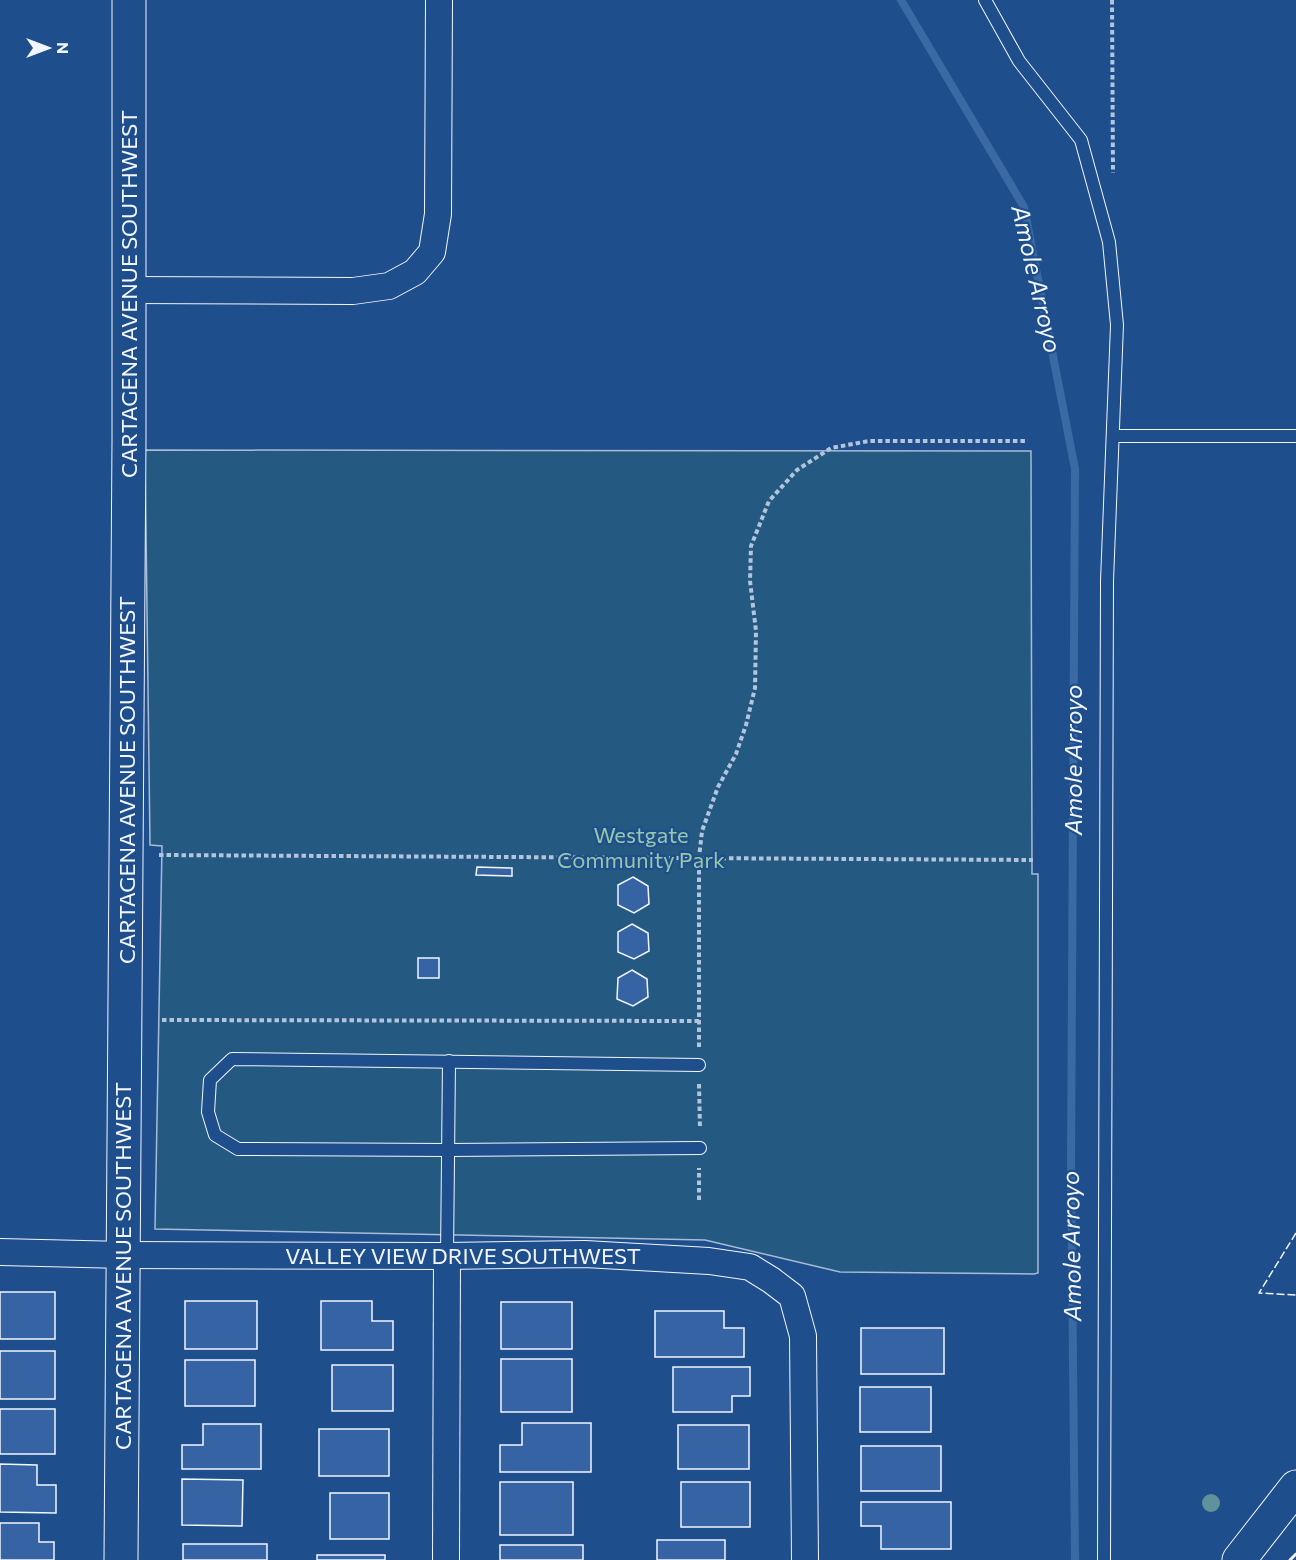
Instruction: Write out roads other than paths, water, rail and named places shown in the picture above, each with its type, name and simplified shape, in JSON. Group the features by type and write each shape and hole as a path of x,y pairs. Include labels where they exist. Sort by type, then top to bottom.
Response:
{"street":[{"name":"CARTAGENA AVENUE SOUTHWEST","path":"121,1560 129,0"},
{"path":"129,290 353,291 388,286 415,272 432,252 438,214 439,0"},
{"name":"VALLEY VIEW DRIVE SOUTHWEST","path":"0,1252 447,1257 585,1254 709,1261 750,1267 792,1296 802,1336 805,1560"},
{"path":"446,1560 447,1257"},
{"path":"1239,1560 1296,1487"}],"lane":[{"path":"985,0 1019,62 1081,140 1108,242 1117,325 1107,580 1104,1560"},
{"path":"1113,436 1296,436"},
{"path":"699,1065 232,1059 210,1080 208,1112 215,1136 238,1149 700,1148"},
{"path":"447,1257 449,1061"}],"waterway":[{"name":"Amole Arroyo","path":"901,0 1024,207 1075,469 1071,1161 1075,1560"}],"park label":[{"name":"Westgate Community Park","path":"641,848"}]}
